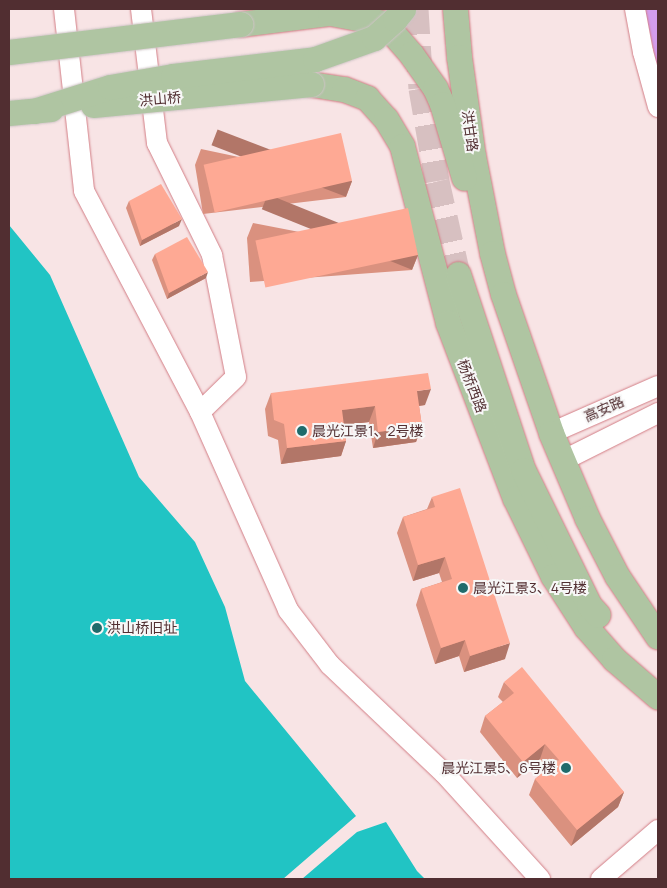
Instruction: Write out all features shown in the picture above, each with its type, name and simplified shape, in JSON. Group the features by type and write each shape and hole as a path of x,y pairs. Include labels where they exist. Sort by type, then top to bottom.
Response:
{"main road":[{"path":"34,110 110,87 173,76 316,59 374,38 403,9"},
{"name":"洪甘路","path":"455,9 459,57 473,156 492,253"},
{"path":"9,52 333,11 384,23 411,54 435,88 442,104 465,184 492,253 503,294 550,433 617,576 658,637"},
{"name":"洪山桥","path":"9,113 311,84"},
{"name":"杨桥西路","path":"311,84 344,89 367,98 386,119 402,146 448,324 515,498 553,576 586,627 614,659 658,697"},
{"path":"458,274 523,470 589,605 658,691"}],"street":[{"path":"64,9 84,191 200,412 288,610 330,665 444,774 540,879"},
{"path":"141,9 156,143 212,255 236,377 200,412"},
{"path":"635,9 654,72 658,107"},
{"name":"高安路","path":"550,433 658,386"},
{"name":"高安路","path":"562,461 658,413"},
{"path":"601,879 658,830"}],"shaded area":[{"path":"645,9 658,9 658,62 656,63"}],"water":[{"path":"9,225 50,275 139,477 195,542 225,607 245,681 356,816 283,879 9,879"},
{"path":"386,822 417,871 425,879 302,879 357,832"}],"building":[{"path":"341,133 352,181 215,212 204,165"},
{"path":"161,184 182,219 142,240 129,201"},
{"path":"408,208 418,255 265,287 255,240"},
{"path":"187,237 208,272 169,293 155,254"},
{"name":"晨光江景1、2号楼","path":"428,373 431,389 417,391 422,426 378,432 375,406 342,410 346,441 287,448 284,424 274,420 271,393"},
{"name":"晨光江景3、4号楼","path":"460,488 510,643 470,656 465,640 441,648 421,589 452,579 445,557 418,565 403,517 435,507 432,497"},
{"name":"晨光江景5、6号楼","path":"522,667 624,792 577,830 535,779 559,760 545,744 523,762 485,716 514,693 504,682"}],"tunnel":[{"path":"416,9 421,88 437,181 458,274"}],"place":[{"name":"晨光江景1、2号楼","path":"302,431"},
{"name":"晨光江景3、4号楼","path":"463,588"},
{"name":"洪山桥旧址","path":"97,628"},
{"name":"晨光江景5、6号楼","path":"566,768"}]}
